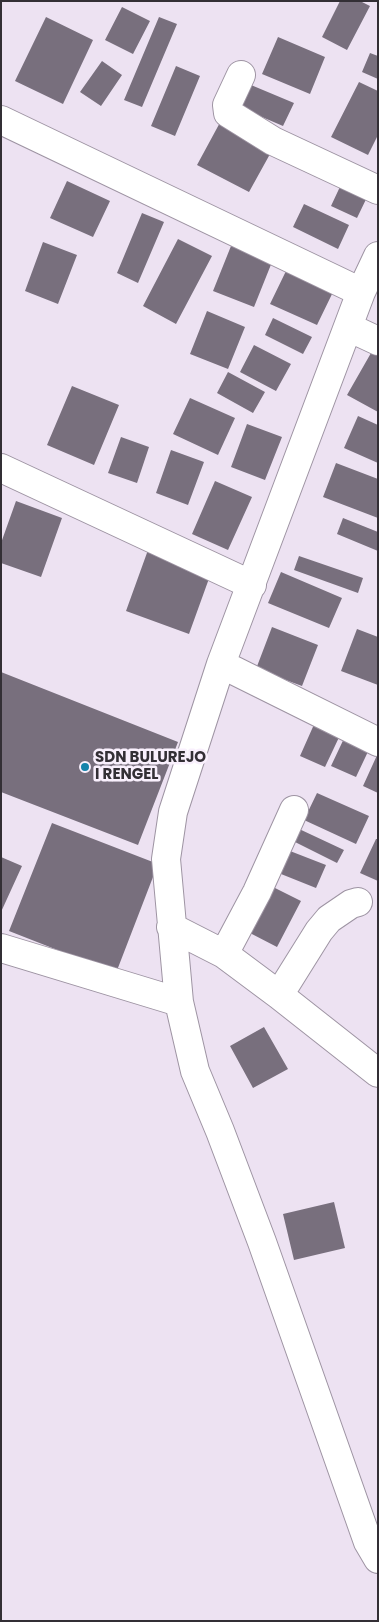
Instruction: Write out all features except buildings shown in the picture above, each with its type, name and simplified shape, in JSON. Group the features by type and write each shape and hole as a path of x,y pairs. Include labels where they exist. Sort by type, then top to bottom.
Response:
{"street":[{"path":"241,75 227,105 228,113 273,141 378,190"},
{"path":"1,120 361,292"},
{"path":"378,256 361,292 221,664 173,812 166,859 180,1002 195,1071 262,1242 368,1542 378,1559"},
{"path":"348,327 378,340"},
{"path":"1,468 252,585"},
{"path":"221,664 378,742"},
{"path":"224,954 257,892 275,848 294,810"},
{"path":"279,995 319,931 329,919 351,904 358,902"},
{"path":"172,927 224,954 378,1073"},
{"path":"1,948 180,1002"}],"place":[{"name":"SDN BULUREJO I RENGEL","path":"85,767"}]}
